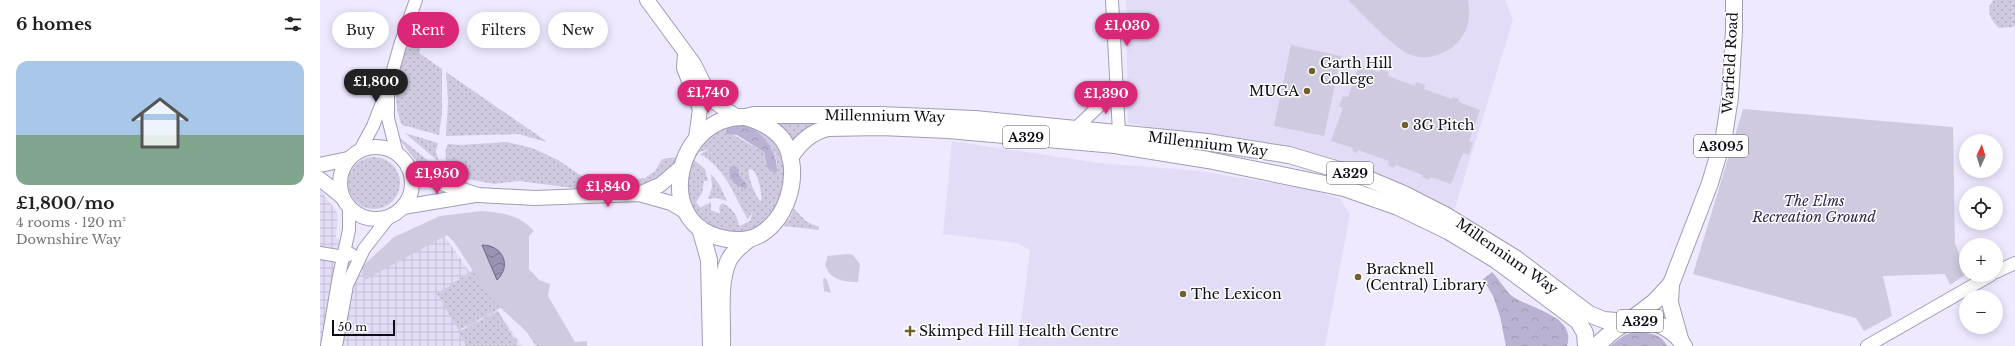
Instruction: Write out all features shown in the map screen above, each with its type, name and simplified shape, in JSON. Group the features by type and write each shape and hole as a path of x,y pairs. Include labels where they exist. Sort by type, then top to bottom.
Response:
{"main road":[{"path":"647,0 681,45 685,54 694,64 704,85 716,104 742,117 763,123 771,128 782,139 790,158 792,173 790,189 784,209 770,226 749,239 732,255 725,269 723,284 722,346"},
{"name":"Warfield Road","path":"1682,343 1670,303 1671,284 1710,183 1724,136 1730,97 1734,30 1734,0"},
{"path":"685,54 684,68 698,99 700,114 696,138"},
{"path":"698,99 701,88 704,85"},
{"name":"Millennium Way","path":"742,117 778,114 921,116 1119,133 1207,142 1269,151 1366,178 1424,204 1467,227 1515,258 1589,314 1604,320 1628,322"},
{"name":"A329","path":"742,117 716,122 702,131 696,138 680,168 680,191 686,212 700,228 721,238 749,239"},
{"name":"Millennium Way","path":"790,158 794,151 808,137 820,130 828,128 881,127 948,130 1144,149 1208,160 1344,188 1377,198 1413,213 1448,231 1496,260 1578,321 1585,333 1586,346"},
{"path":"320,165 376,148 389,150 397,154 408,168 411,180 410,194 403,207 389,217 370,219 363,217 320,178"},
{"path":"345,202 342,174 353,155"},
{"path":"408,168 432,180 478,195"},
{"path":"639,194 660,185 680,168"},
{"path":"403,207 478,195 535,198 639,194 671,203 686,212"},
{"path":"700,228 709,260 711,346"},
{"name":"Warfield Road","path":"1628,322 1654,302 1671,284"},
{"name":"A329","path":"1596,346 1628,322 1654,323 1668,330 1682,343"}],"street":[{"path":"353,155 373,126 388,88 401,42 416,0"},
{"path":"1112,0 1119,133"},
{"path":"388,88 388,118 397,154"},
{"path":"1075,129 1101,104 1117,95"},
{"path":"327,346 349,230 345,202"},
{"path":"320,253 344,257 354,253 389,217"},
{"path":"336,346 344,294 352,274 367,245 389,217"},
{"path":"2003,269 2015,263"},
{"path":"1867,346 1979,282"}],"shaded area":[{"name":"Garth Hill College","path":"1126,0 1505,0 1513,20 1454,211 1423,195 1356,167 1320,155 1248,139 1173,131 1128,123"},
{"name":"The Lexicon","path":"952,141 1099,163 1199,171 1307,189 1340,199 1350,214 1325,346 1018,346 1030,250 1017,243 943,234"},
{"path":"320,190 338,215 336,237 373,266 436,224 522,346 320,346"}],"green space":[{"path":"1348,0 1468,0 1469,17 1467,28 1457,43 1445,52 1438,55 1424,57 1416,56 1403,51 1396,46"},
{"path":"1994,0 2015,0 2015,25 2013,27 1999,28 1993,22 1989,7"},
{"name":"MUGA","path":"1291,45 1341,56 1324,136 1274,126"},
{"path":"406,48 420,48 419,53 442,69 442,114 439,135 402,125 396,98 399,70"},
{"name":"3G Pitch","path":"1359,65 1379,72 1380,69 1389,72 1388,76 1415,86 1416,82 1425,85 1424,89 1452,99 1453,97 1459,99 1459,102 1480,110 1469,141 1473,143 1469,155 1463,153 1451,184 1431,177 1429,180 1422,177 1423,175 1396,165 1394,168 1388,165 1389,161 1358,150 1357,153 1352,151 1353,148 1331,141 1343,108 1339,106 1343,96 1348,97"},
{"path":"446,72 546,142 518,134 446,136 448,101"},
{"name":"The Elms Recreation Ground","path":"1743,109 1953,127 1955,243 1959,254 1959,279 1950,285 1945,274 1883,276 1892,316 1864,331 1856,318 1693,274"},
{"path":"776,120 847,124 793,142 786,130"},
{"path":"728,124 753,125 777,142 787,169 776,212 752,231 732,234 704,224 688,203 686,168 697,146","holes":["754,130 764,138 772,148 776,159 777,172 768,169 764,152 732,134","710,149 700,154 709,160 723,175 734,192 748,220 753,210 750,221 739,226 734,212 726,205 722,203 719,207 720,214 711,210 711,202 701,208 696,202 702,193 704,181 708,181 705,169 694,160 699,152","749,169 753,170 757,176 761,190 761,201 754,192"]},
{"path":"743,125 757,132 768,143 775,157 777,172 775,173 768,169 764,152 737,135 726,134 727,129"},
{"path":"405,133 438,143 436,152 439,162"},
{"path":"399,137 437,168 439,171 437,176 415,160"},
{"path":"507,142 532,148 558,160 589,181 617,182 645,178 655,171 662,159 678,157 672,167 655,182 646,186 633,188 588,190 519,181 494,184 446,175 446,147 448,144 460,145"},
{"path":"374,157 384,159 392,165 398,173 400,183 398,193 392,201 384,207 374,209 364,207 356,201 350,193 348,183 350,173 356,165 364,159"},
{"path":"731,166 737,167 739,175 747,185 746,189 735,183 730,177 729,174"},
{"path":"711,174 719,184 727,201 717,198 708,199 712,187"},
{"path":"794,209 807,222 819,227 819,230 783,226 789,219"},
{"path":"481,211 510,215 528,225 534,231 529,236 529,269 539,280 550,284 548,296 575,342 587,341 587,346 542,346 492,300 454,242 447,235 365,280 362,274 366,263 394,237 440,216"},
{"path":"853,255 860,264 858,282 839,279 831,275 826,267 825,264 827,256"},
{"path":"481,265 562,346 536,346 508,304 459,330 437,294"},
{"path":"1492,272 1512,296 1559,320 1565,327 1568,336 1567,346 1506,346 1500,316 1493,296 1483,279"},
{"path":"825,278 831,293 824,291 823,279"},
{"path":"498,311 518,346 466,346 459,332"},
{"path":"1636,331 1658,336 1667,346 1610,346 1625,335"}],"water":[{"path":"482,245 495,248 503,257 504,269 497,280"}],"place":[{"name":"Garth Hill College","path":"1312,71"},
{"name":"MUGA","path":"1307,91"},
{"name":"3G Pitch","path":"1405,125"},
{"name":"Bracknell (Central) Library","path":"1358,277"},
{"name":"The Lexicon","path":"1183,294"},
{"name":"Skimped Hill Health Centre","path":"910,331"}]}
